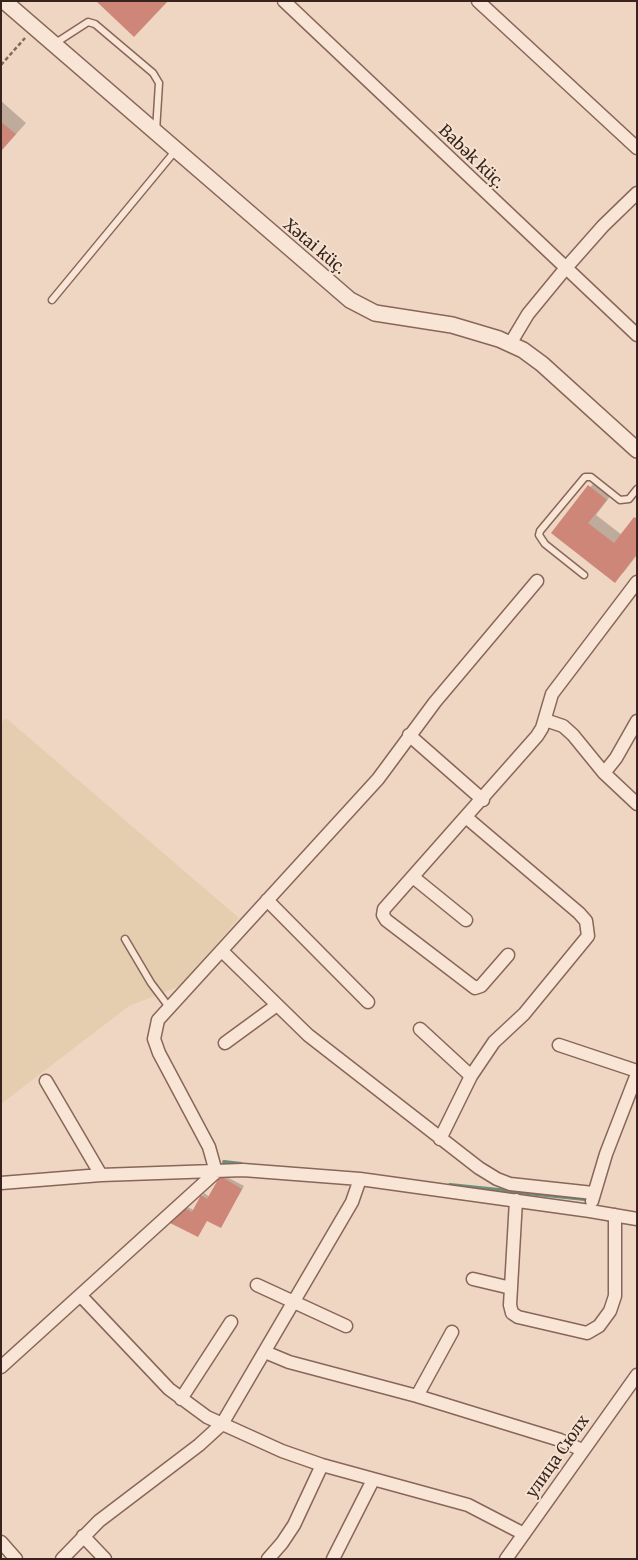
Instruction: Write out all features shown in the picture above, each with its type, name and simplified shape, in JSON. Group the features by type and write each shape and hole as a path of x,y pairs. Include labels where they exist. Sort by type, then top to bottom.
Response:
{"street":[{"name":"Xətai küç.","path":"4,1 328,281 361,307 375,313 452,325 510,344 538,360 637,450"},
{"name":"Babək küç.","path":"284,1 565,269 637,335"},
{"path":"478,1 637,148"},
{"path":"510,344 528,314 565,269 634,201"},
{"path":"216,1172 209,1147 159,1053 154,1039 158,1020 378,779 435,702 537,581"},
{"path":"508,955 481,986 475,988 386,920 383,915 384,909 483,800 537,736 545,720 547,706 552,694 637,582"},
{"path":"545,720 563,726 573,735 604,774 637,804"},
{"path":"604,774 616,758 637,721"},
{"path":"409,735 483,800"},
{"path":"440,1139 471,1076 494,1042 524,1014 584,943 589,929 586,921 579,913 467,818"},
{"path":"413,877 466,920"},
{"path":"267,900 368,1002"},
{"path":"222,951 332,1055 496,1180 510,1184 593,1193"},
{"path":"225,1043 277,1005"},
{"path":"420,1030 471,1076"},
{"path":"559,1045 636,1076 593,1193 590,1211"},
{"path":"46,1081 101,1175"},
{"path":"1,1183 101,1175 243,1170 360,1180 516,1200 637,1219"},
{"path":"1,1367 216,1172"},
{"path":"62,1559 83,1536 199,1445 222,1424 352,1202 360,1180"},
{"path":"516,1200 510,1305 512,1313 518,1318 587,1333 600,1326 610,1312 614,1296 615,1216"},
{"path":"473,1278 511,1288"},
{"path":"258,1286 346,1326"},
{"path":"81,1296 181,1399 207,1417 282,1451 322,1465 468,1505 524,1534"},
{"path":"181,1399 231,1322"},
{"path":"417,1396 452,1332"},
{"path":"265,1352 289,1362 417,1396 560,1440 582,1450"},
{"name":"улица Сюлх","path":"506,1559 637,1374"},
{"path":"268,1559 294,1525 322,1465"},
{"path":"333,1559 373,1480"},
{"path":"83,1536 105,1559"},
{"path":"1,1542 16,1559"}],"lane":[{"path":"54,44 88,22 95,24 153,73 159,83 156,133"},
{"path":"52,300 176,150"},
{"path":"584,575 545,544 539,535 540,531 581,479 591,477 620,500 629,499 637,490"},
{"path":"125,939 151,983 169,1007"}],"path":[{"path":"1,65 34,27"}],"shaded area":[{"path":"6,718 239,918 180,986 129,1006 1,1104 1,723"}],"building":[{"path":"96,1 168,1 134,37"},
{"path":"1,122 16,134 1,151"},
{"path":"588,485 607,500 588,523 614,543 634,517 637,519 637,554 615,583 551,533"},
{"path":"220,1176 242,1189 221,1228 207,1221 198,1237 168,1222 184,1208 192,1212 201,1195 207,1199"}],"waterway":[{"path":"224,1162 241,1164"},
{"path":"450,1185 585,1199"}]}
